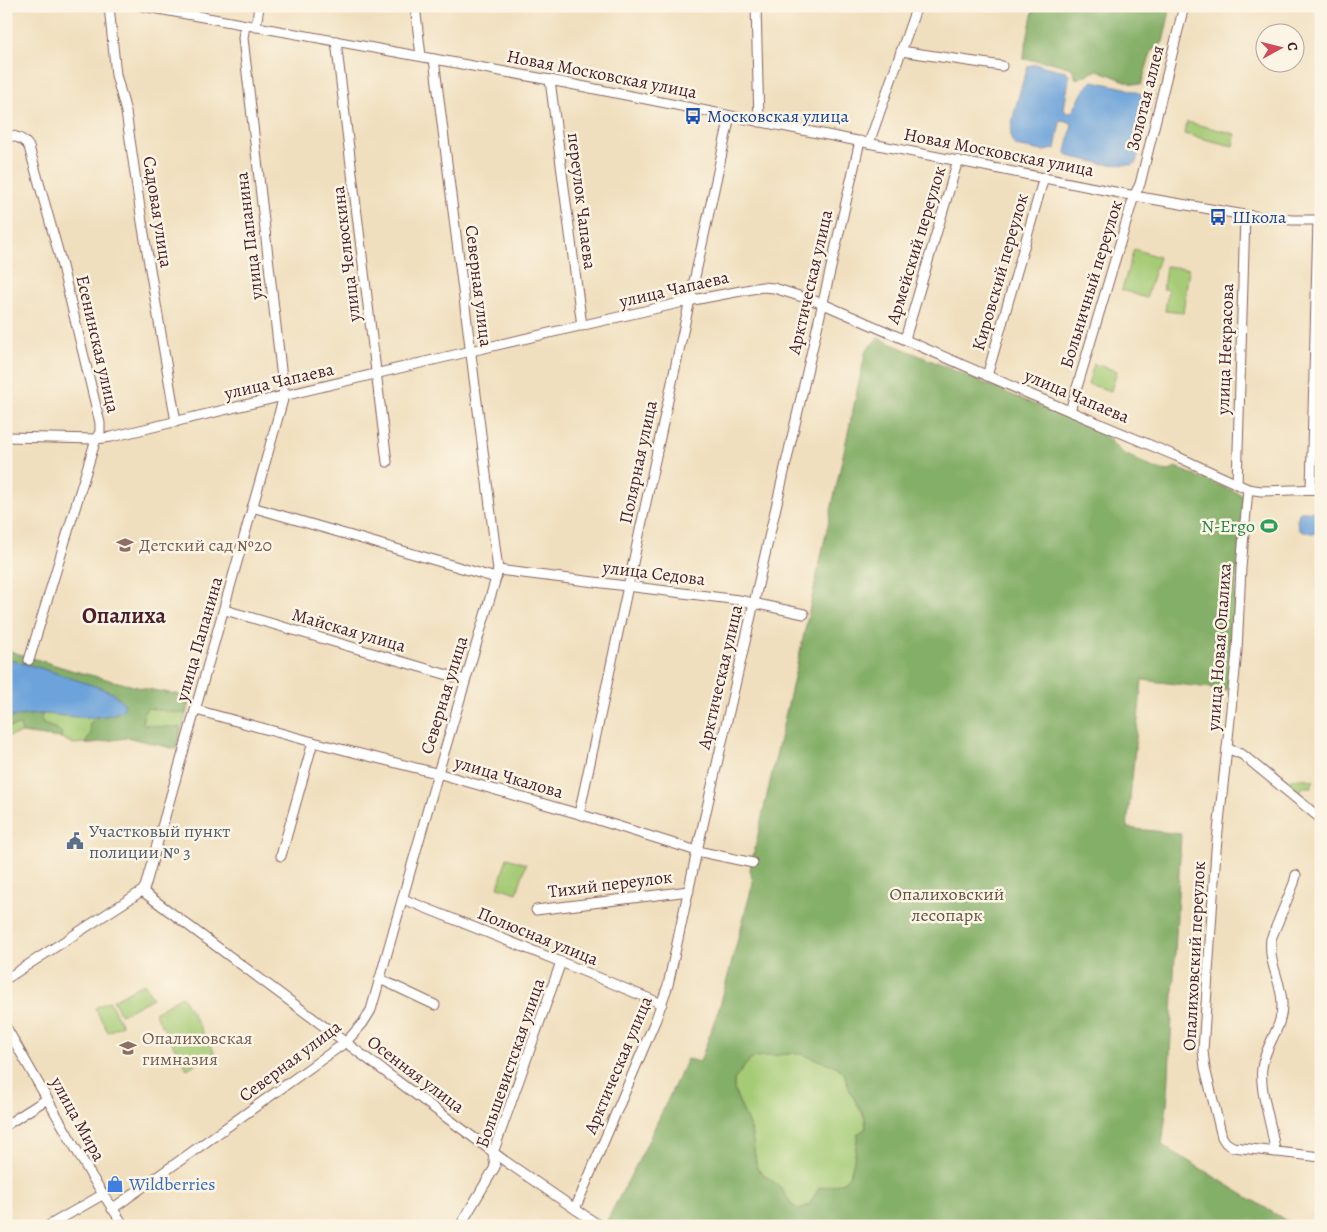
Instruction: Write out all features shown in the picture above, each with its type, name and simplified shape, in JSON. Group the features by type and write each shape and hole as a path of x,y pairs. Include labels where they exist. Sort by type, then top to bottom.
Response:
{"street":[{"name":"Садовая улица","path":"109,6 116,75 126,112 142,222 176,422"},
{"name":"Новая Московская улица","path":"142,6 550,80 1134,196 1245,215 1320,220"},
{"path":"256,27 259,6"},
{"path":"415,6 421,56"},
{"path":"756,6 759,122"},
{"name":"Арктическая улица","path":"575,1209 662,1004 673,965 688,891 821,303 864,142 917,6"},
{"name":"Золотая аллея","path":"1134,196 1140,184 1184,6"},
{"name":"улица Папанина","path":"142,892 196,710 284,396 243,38 245,25"},
{"name":"улица Челюскина","path":"336,41 387,462"},
{"path":"901,51 1002,66"},
{"name":"Северная улица","path":"112,1209 346,1042 363,1023 371,1010 497,574 434,59"},
{"name":"переулок Чапаева","path":"550,80 582,326"},
{"name":"Полярная улица","path":"579,814 629,586 688,301 730,116"},
{"name":"Есенинская улица","path":"6,134 22,139 29,147 60,258 100,423 100,432 96,439 29,660"},
{"name":"Армейский переулок","path":"904,339 958,160"},
{"name":"Кировский переулок","path":"987,376 1044,178"},
{"name":"Больничный переулок","path":"1070,411 1134,196"},
{"name":"улица Некрасова","path":"1238,484 1245,215"},
{"path":"1316,489 1320,220"},
{"name":"улица Чапаева","path":"6,437 96,439 111,437 377,375 471,351 688,301 762,287 774,288 821,303 1176,456 1248,490 1316,489"},
{"name":"улица Новая Опалиха","path":"1248,490 1246,495 1241,568 1237,651 1227,748 1243,755 1321,819"},
{"name":"улица Седова","path":"252,507 497,574 629,586 739,600 804,614"},
{"name":"Майская улица","path":"224,610 466,680"},
{"name":"улица Чкалова","path":"196,710 438,773 697,851 753,863"},
{"path":"281,856 313,742"},
{"name":"Опалиховский переулок","path":"1227,748 1216,850 1204,1059 1220,1130 1226,1143 1232,1147 1321,1157"},
{"path":"1275,1152 1274,1134 1262,1086 1264,1059 1281,1019 1281,993 1270,959 1270,948 1271,939 1296,875"},
{"name":"Тихий переулок","path":"536,910 688,891"},
{"path":"6,979 142,892"},
{"name":"Осенняя улица","path":"142,892 493,1153 600,1226"},
{"name":"Полюсная улица","path":"403,899 662,1004"},
{"name":"Большевистская улица","path":"460,1226 495,1167 493,1153 562,962"},
{"path":"380,979 436,1004"},
{"name":"улица Мира","path":"6,1027 102,1195 124,1226"},
{"path":"6,1125 47,1099"},
{"path":"48,1226 102,1195"}],"green space":[{"path":"1034,6 1171,6 1163,42 1152,50 1141,85 1130,83 1098,70 1076,79 1072,68 1050,62 1023,59"},
{"path":"1187,122 1235,134 1233,146 1184,134"},
{"path":"1134,249 1159,257 1146,298 1122,290"},
{"path":"1166,266 1189,269 1183,313 1165,311 1168,290 1163,289"},
{"name":"Опалиховский лесопарк","path":"878,338 1104,434 1121,452 1155,469 1170,471 1175,467 1243,495 1228,690 1142,680 1127,828 1181,834 1168,1096 1162,1145 1295,1226 604,1226 643,1152 687,1059 700,1062 721,1002 753,883 750,869 807,621 866,350","holes":["798,1053 836,1066 844,1073 850,1091 865,1118 866,1128 858,1134 853,1165 846,1180 836,1185 819,1188 809,1205 800,1210 792,1205 780,1187 757,1169 751,1130 734,1090 734,1080 747,1063 755,1057"]},
{"path":"1094,364 1117,371 1111,391 1088,384"},
{"path":"6,650 74,671 141,688 191,697 176,749 127,737 74,744 61,738 22,733 6,737"},
{"path":"6,650 74,671 141,688 191,697 185,714 147,708 143,714 143,724 161,727 180,727 176,749 127,737 85,744 91,733 89,724 99,716 117,713 113,693 37,667 6,659"},
{"path":"43,714 41,718 43,724 57,729 62,733 61,738 22,733 20,725 6,728 6,718"},
{"path":"1299,778 1314,780 1311,787 1303,787 1299,793 1321,811 1321,816 1287,786 1290,780"},
{"path":"507,858 526,864 517,893 498,887"},
{"path":"144,983 153,998 121,1015 113,1000"},
{"path":"182,996 215,1053 187,1069 154,1012"},
{"path":"109,1001 122,1025 108,1032 95,1008"},
{"path":"798,1053 836,1066 844,1073 850,1091 865,1118 866,1128 858,1134 853,1165 846,1180 836,1185 819,1188 809,1205 800,1210 792,1205 780,1187 757,1169 751,1130 734,1090 734,1080 747,1063 755,1057"}],"water":[{"path":"1035,64 1066,71 1069,75 1064,109 1066,113 1073,111 1085,88 1093,81 1125,88 1152,98 1136,163 1132,165 1104,164 1068,156 1066,152 1072,125 1070,122 1063,120 1060,121 1055,149 1043,151 1015,146 1011,139 1014,113 1028,66"},
{"path":"1304,511 1321,512 1321,534 1299,530 1297,521 1299,513"},
{"path":"6,659 37,667 113,693 125,704 123,710 114,714 95,717 45,714 6,718"}],"place":[{"name":"Московская улица","path":"693,116"},
{"name":"Школа","path":"1218,217"},
{"name":"N-Ergo","path":"1269,526"},
{"name":"Детский сад №20","path":"125,545"},
{"name":"Участковый пункт полиции № 3","path":"75,841"},
{"name":"Опалиховская гимназия","path":"128,1048"},
{"name":"Wildberries","path":"115,1184"}],"district":[{"name":"Опалиха","path":"124,615"}]}
